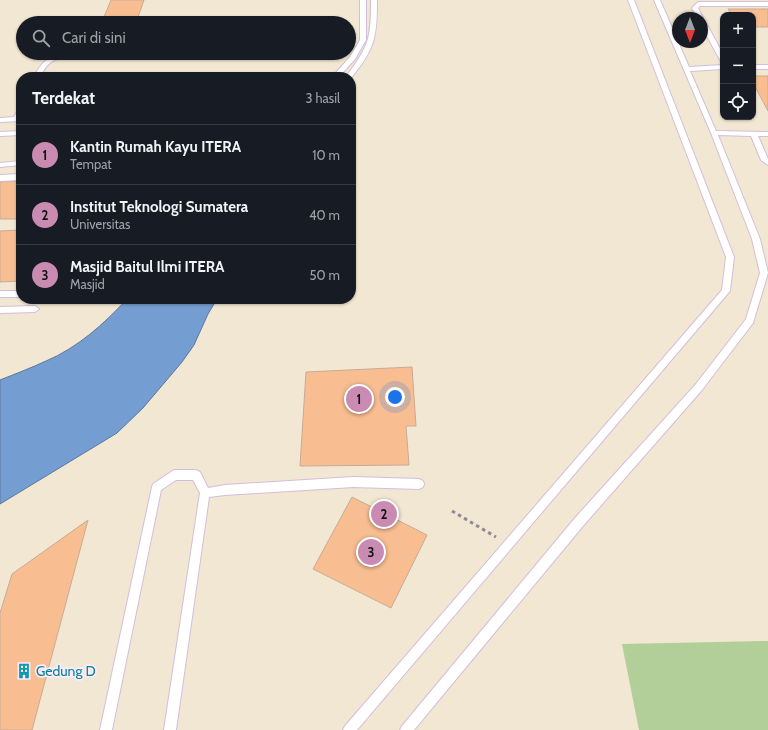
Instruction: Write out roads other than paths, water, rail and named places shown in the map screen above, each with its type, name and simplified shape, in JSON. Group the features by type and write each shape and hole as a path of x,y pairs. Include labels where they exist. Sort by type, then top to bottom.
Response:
{"lane":[{"path":"356,53 363,40 363,0"},
{"path":"353,72 362,62 371,46 374,32 374,0"},
{"path":"349,730 726,291 730,257 631,0"},
{"path":"406,730 579,522 699,387 750,320 764,273 756,239 714,133 657,0"},
{"path":"697,12 695,8 698,4 768,4"},
{"path":"708,32 720,54"},
{"path":"40,72 44,63 48,60"},
{"path":"340,72 351,60"},
{"path":"687,69 720,67"},
{"path":"756,67 768,67"},
{"path":"0,120 16,119"},
{"path":"0,134 16,133"},
{"path":"714,133 768,134"},
{"path":"754,134 758,146 768,163"},
{"path":"758,146 768,146"},
{"path":"0,165 16,163"},
{"path":"0,178 16,176"},
{"path":"0,294 16,294"},
{"path":"0,310 35,310"},
{"path":"106,730 157,487 174,475 196,474 205,493 170,730"},
{"path":"205,493 225,490 353,482 420,484"}],"water":[{"path":"122,304 214,304 194,345 182,362 143,408 117,433 0,504 0,380 57,356 90,334"}],"place":[{"name":"Kantin Rumah Kayu ITERA","path":"359,399"},
{"name":"Institut Teknologi Sumatera","path":"384,514"},
{"name":"Masjid Baitul Ilmi ITERA","path":"371,552"},
{"name":"Gedung D","path":"24,671"}]}
